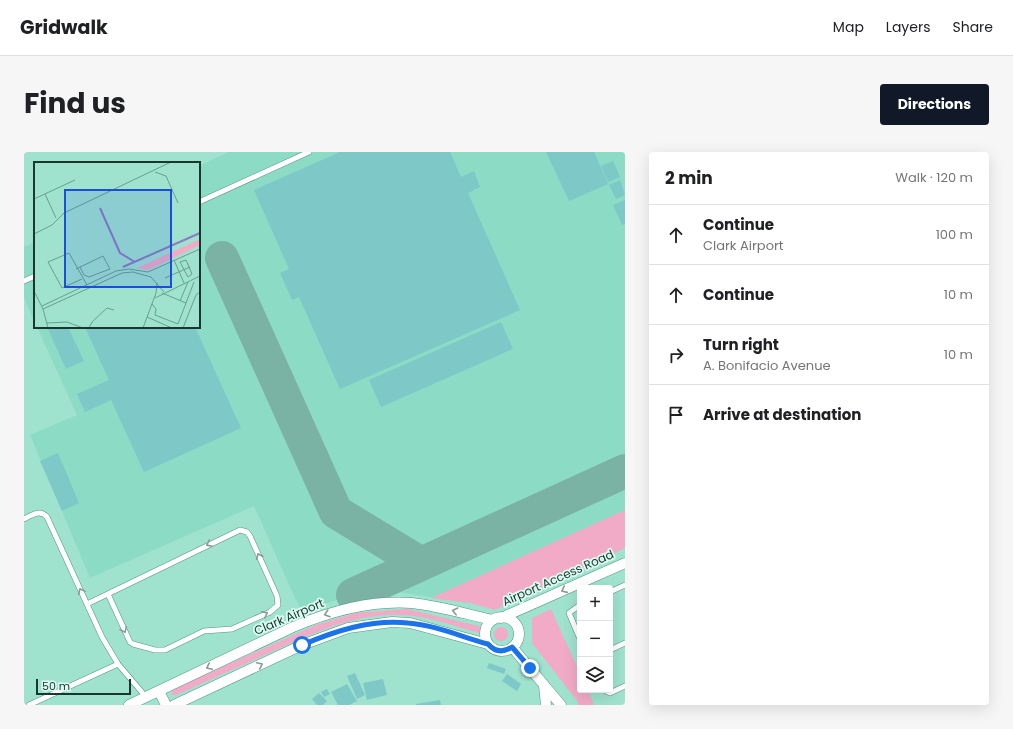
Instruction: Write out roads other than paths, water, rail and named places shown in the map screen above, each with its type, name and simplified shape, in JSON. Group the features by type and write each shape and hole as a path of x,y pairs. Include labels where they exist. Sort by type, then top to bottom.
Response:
{"street":[{"name":"Airport Access Road","path":"497,619 625,563"},
{"name":"Clark Airport","path":"129,705 314,618 364,605 412,603 497,619"},
{"path":"174,705 324,635 363,625 392,622 410,623 488,644 500,651 512,647 518,637 517,628 511,620 497,619 488,624 485,634 488,644"},
{"path":"512,647 560,705"},
{"path":"544,686 546,705"},
{"path":"159,691 166,705"}],"lane":[{"path":"200,202 310,152"},
{"path":"24,281 34,276"},
{"path":"24,519 38,513 42,513 47,517 102,636 118,664 146,697"},
{"path":"87,604 240,530 247,532 250,536 277,596 278,605 270,612 232,629 204,631 160,651 130,642 108,594"},
{"path":"613,591 625,585"},
{"path":"577,607 572,609 569,613 577,631"},
{"path":"613,649 625,643"},
{"path":"29,705 118,664"},
{"path":"613,692 625,686"}]}
